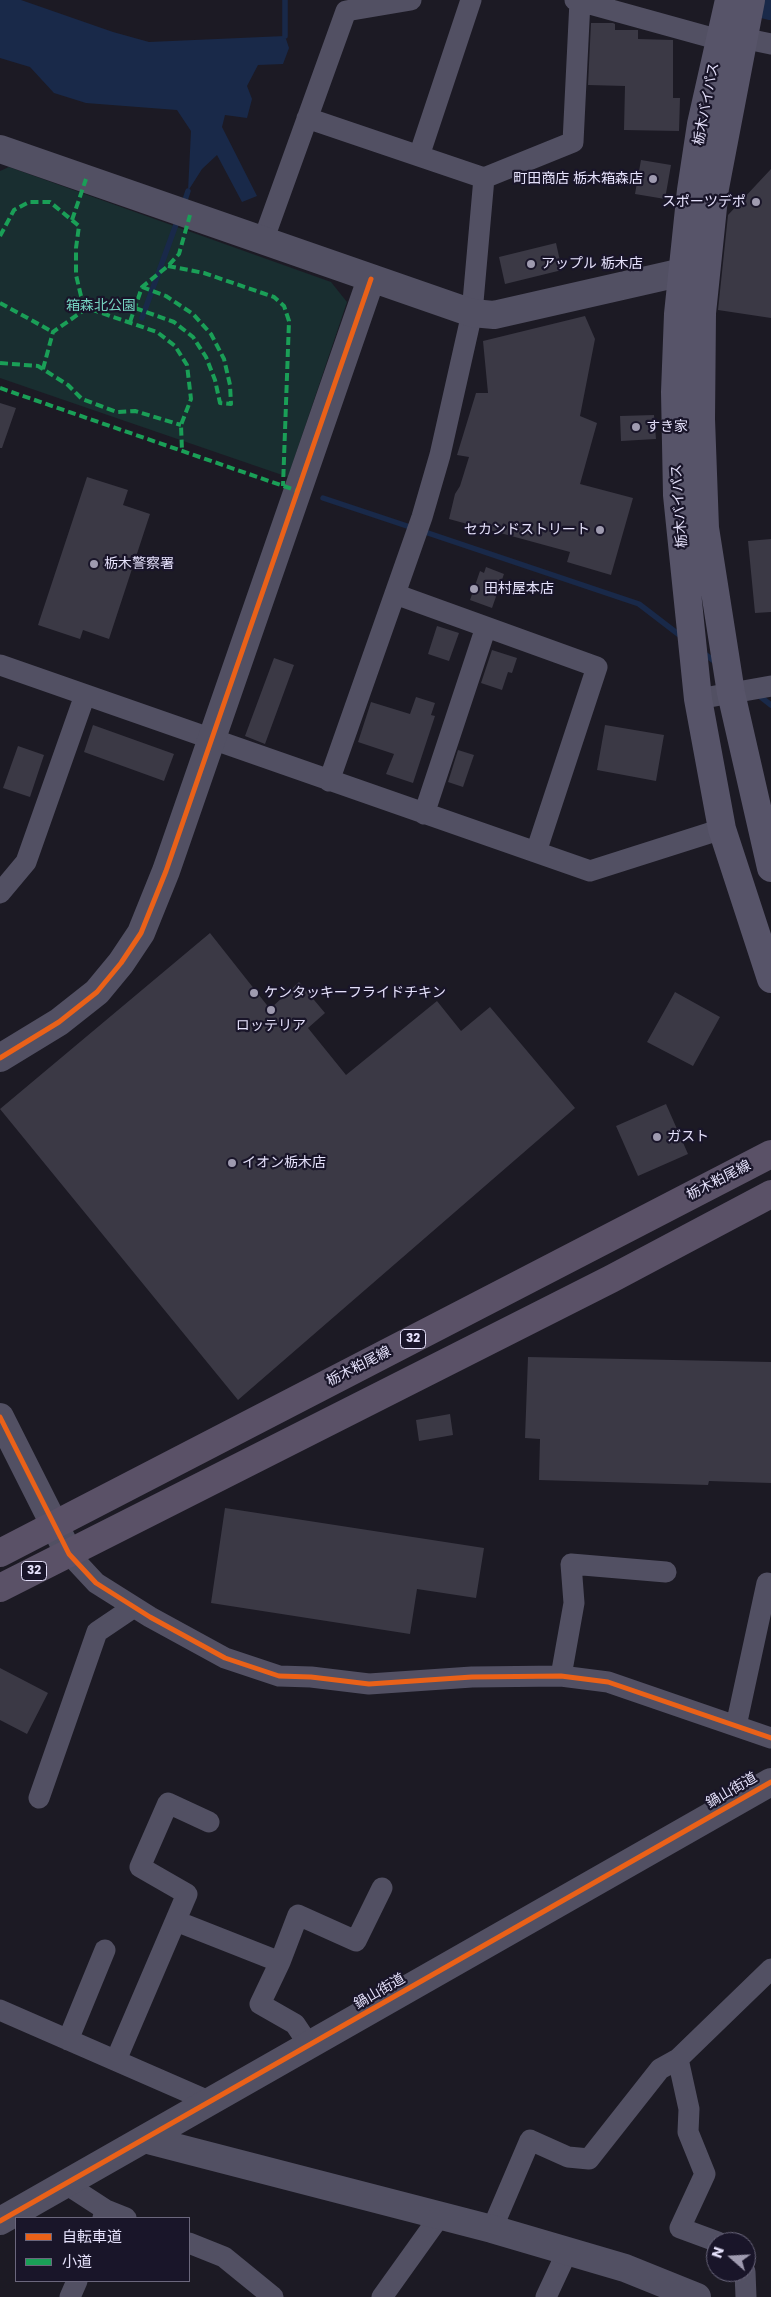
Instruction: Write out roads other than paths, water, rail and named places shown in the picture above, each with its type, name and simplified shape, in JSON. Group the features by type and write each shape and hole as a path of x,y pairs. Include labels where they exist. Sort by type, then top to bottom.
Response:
{"main road":[{"path":"729,0 732,34"},
{"path":"732,34 751,0"},
{"name":"栃木バイパス","path":"732,34 701,124 691,190 678,314 674,392 677,495 698,700 722,829 771,979"},
{"name":"栃木バイパス","path":"732,34 702,313 701,419 705,528 731,693 764,804 771,868"},
{"name":"栃木粕尾線","path":"0,1553 771,1154"},
{"name":"32","path":"0,1588 610,1279 771,1194"}],"street":[{"path":"263,241 346,11 411,0"},
{"path":"419,156 471,0"},
{"path":"307,118 484,178 573,142 578,1 771,44"},
{"path":"0,149 472,313 494,315 683,272"},
{"path":"329,781 440,455 472,313 484,178"},
{"path":"0,1058 59,1022 96,992 121,963 141,933 154,904 212,740 371,279"},
{"path":"394,594 597,667 536,852"},
{"path":"424,814 486,627"},
{"path":"0,664 212,740 590,871 722,829"},
{"path":"698,700 771,686"},
{"path":"0,893 26,862 84,695"},
{"path":"0,1417 68,1554 96,1583 224,1658 279,1676 311,1677 368,1684 472,1677 561,1676 608,1682 771,1738"},
{"path":"561,1676 574,1603 571,1564 666,1572"},
{"path":"736,1726 767,1583"},
{"path":"38,1798 98,1632 134,1607"},
{"name":"鍋山街道","path":"0,2221 771,1782"},
{"path":"116,2060 187,1894 140,1867 168,1803 209,1822"},
{"path":"309,2045 294,2024 260,2004 280,1962 298,1915 356,1941 382,1888"},
{"path":"176,1921 280,1962"},
{"path":"68,2040 105,1950"},
{"path":"492,2229 530,2140 568,2157 589,2159 660,2068 678,2059 771,1969"},
{"path":"0,2010 210,2102"},
{"path":"678,2059 689,2110 688,2132 705,2174 680,2228 706,2238"},
{"path":"144,2139 492,2229 625,2268 697,2297"},
{"path":"66,2184 104,2214 120,2217"},
{"path":"382,2297 440,2216"},
{"path":"190,2243 224,2257 273,2297"},
{"path":"546,2297 567,2252"},
{"path":"70,2297 77,2282"},
{"path":"745,2282 746,2297"}],"water":[{"path":"0,0 21,0 113,32 149,42 285,36 289,48 283,64 258,65 247,86 252,99 247,118 225,115 222,127 257,196 242,202 217,155 202,169 188,191 191,131 177,110 86,103 54,93 30,67 0,58"}],"waterway":[{"path":"285,0 285,36"},
{"path":"759,0 771,3"},
{"path":"183,206 188,191"},
{"path":"142,318 178,219"},
{"path":"323,498 413,528"},
{"path":"422,531 639,604 682,637"},
{"path":"702,652 718,664"},
{"path":"757,694 771,705"}],"place":[{"name":"町田商店 栃木箱森店","path":"653,179"},
{"name":"スポーツデポ","path":"756,202"},
{"name":"アップル 栃木店","path":"531,264"},
{"name":"すき家","path":"636,427"},
{"name":"セカンドストリート","path":"600,530"},
{"name":"栃木警察署","path":"94,564"},
{"name":"田村屋本店","path":"474,589"},
{"name":"ケンタッキーフライドチキン","path":"254,993"},
{"name":"ロッテリア","path":"271,1010"},
{"name":"ガスト","path":"657,1137"},
{"name":"イオン栃木店","path":"232,1163"}],"park label":[{"name":"箱森北公園","path":"101,306"}]}
